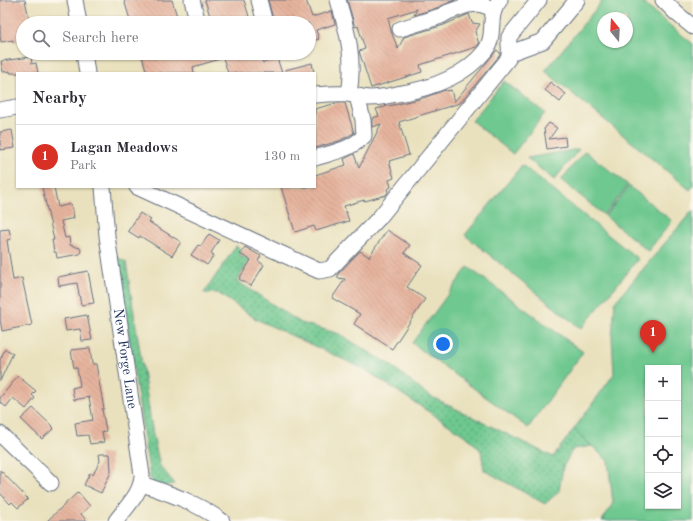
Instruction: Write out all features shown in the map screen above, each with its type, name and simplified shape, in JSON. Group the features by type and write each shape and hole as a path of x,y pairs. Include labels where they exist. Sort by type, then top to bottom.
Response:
{"street":[{"path":"75,0 78,16"},
{"path":"192,0 196,16"},
{"path":"259,0 263,16"},
{"path":"316,158 349,147 364,136 363,120 353,95 351,48 338,0"},
{"path":"139,188 319,271 330,269 378,218 508,59 510,54 508,42 509,37 539,0"},
{"path":"510,54 543,41 577,0"},
{"path":"663,0 693,27"},
{"path":"316,95 339,93 379,97 411,92 444,81 459,74 478,58 490,44 492,15 497,4 473,4 400,29"},
{"path":"85,60 87,72"},
{"path":"0,110 16,107"},
{"name":"New Forge Lane","path":"103,188 107,236 141,468 142,484"},
{"path":"0,434 51,483"},
{"path":"116,521 137,494 142,484 193,503 222,521"}],"green space":[{"path":"603,0 639,0 693,44 693,186 690,190 545,71"},
{"path":"504,81 545,113 513,154 472,121"},
{"path":"579,149 554,180 527,158"},
{"path":"585,151 628,185 604,215 561,180"},
{"path":"522,165 638,259 581,329 465,235"},
{"path":"629,186 672,221 648,251 605,216"},
{"path":"693,210 693,521 602,521 613,503 608,461 574,429 614,374 612,337 615,302"},
{"path":"236,246 242,250 240,255 245,258 248,254 252,256 237,281 301,323 340,334 392,366 426,394 553,457 574,429 592,446 573,449 563,467 559,491 545,504 484,470 481,451 470,439 364,369 256,319 218,293 204,293"},
{"path":"117,257 126,262 153,435 160,466 175,484 162,486 154,484 150,478"},
{"path":"468,267 583,352 528,428 412,343"}],"building":[{"path":"0,0 25,0 28,16 16,16 16,41 13,42 13,40 1,42"},
{"path":"124,0 172,0 177,16 129,16"},
{"path":"205,0 244,0 249,16 210,16"},
{"path":"268,0 306,0 312,16 272,16"},
{"path":"347,0 455,0 437,8 414,15 417,9 388,18 398,49 404,37 444,25 469,14 472,23 480,24 475,32 479,44 476,47 420,65 422,72 371,88 359,51 365,49 358,26 355,27"},
{"path":"332,11 335,24 316,30 315,16"},
{"path":"316,30 319,39 316,40"},
{"path":"497,50 500,55 460,103 399,122 409,155 389,161 394,178 389,180 391,187 387,189 388,192 386,195 344,206 349,221 316,231 314,226 295,232 281,188 316,188 316,175 346,165 344,159 354,154 359,168 381,124 372,127 372,118 379,116 376,109 423,98 445,90 451,90 454,102"},
{"path":"16,59 31,60 32,64 36,63 38,72 3,72 1,61"},
{"path":"143,60 216,60 193,67 194,72 147,72"},
{"path":"224,60 262,60 263,63 271,60 278,60 282,72 228,72"},
{"path":"312,63 314,72 285,72 285,70"},
{"path":"550,82 566,94 560,102 545,90"},
{"path":"337,103 345,103 354,133 339,141 316,148 316,109"},
{"path":"549,123 557,128 549,139 565,137 566,146 547,149 544,129"},
{"path":"12,130 15,148 0,150 0,132"},
{"path":"42,188 54,188 58,207 71,204 74,218 61,221 65,238 69,237 70,245 80,248 80,254 57,258 56,252 54,252 52,240 54,240"},
{"path":"140,213 151,220 149,222 181,242 172,256 140,236 139,238 128,231"},
{"path":"9,229 11,239 7,240 13,280 22,278 32,325 2,331 0,320 0,230"},
{"path":"387,230 410,245 404,253 422,265 407,287 425,299 392,349 354,324 360,314 332,298 345,279 338,278 338,274 360,251 369,257"},
{"path":"209,234 219,240 211,253 214,255 207,265 191,255 198,245 201,246"},
{"path":"245,247 261,256 258,261 264,265 251,286 239,279 251,260 240,254"},
{"path":"88,271 94,303 81,305 77,283 59,286 58,277"},
{"path":"87,315 92,340 82,341 80,329 66,331 64,319"},
{"path":"90,348 92,364 96,364 104,409 102,409 106,431 102,432 104,442 90,444 88,435 77,436 75,423 93,420 89,397 74,400 72,388 80,386 77,368 74,368 71,350"},
{"path":"5,349 13,353 0,381 0,360"},
{"path":"18,376 36,391 32,395 35,398 26,409 13,398 6,407 0,402 0,398"},
{"path":"33,408 54,428 42,439 21,419"},
{"path":"99,454 110,454 111,472 101,493 84,485 90,473 93,475 100,461"},
{"path":"0,470 28,499 18,508 12,502 10,504 0,493"},
{"path":"78,492 90,506 81,514 87,521 47,521"}],"place":[{"name":"Lagan Meadows","path":"653,353"}]}
